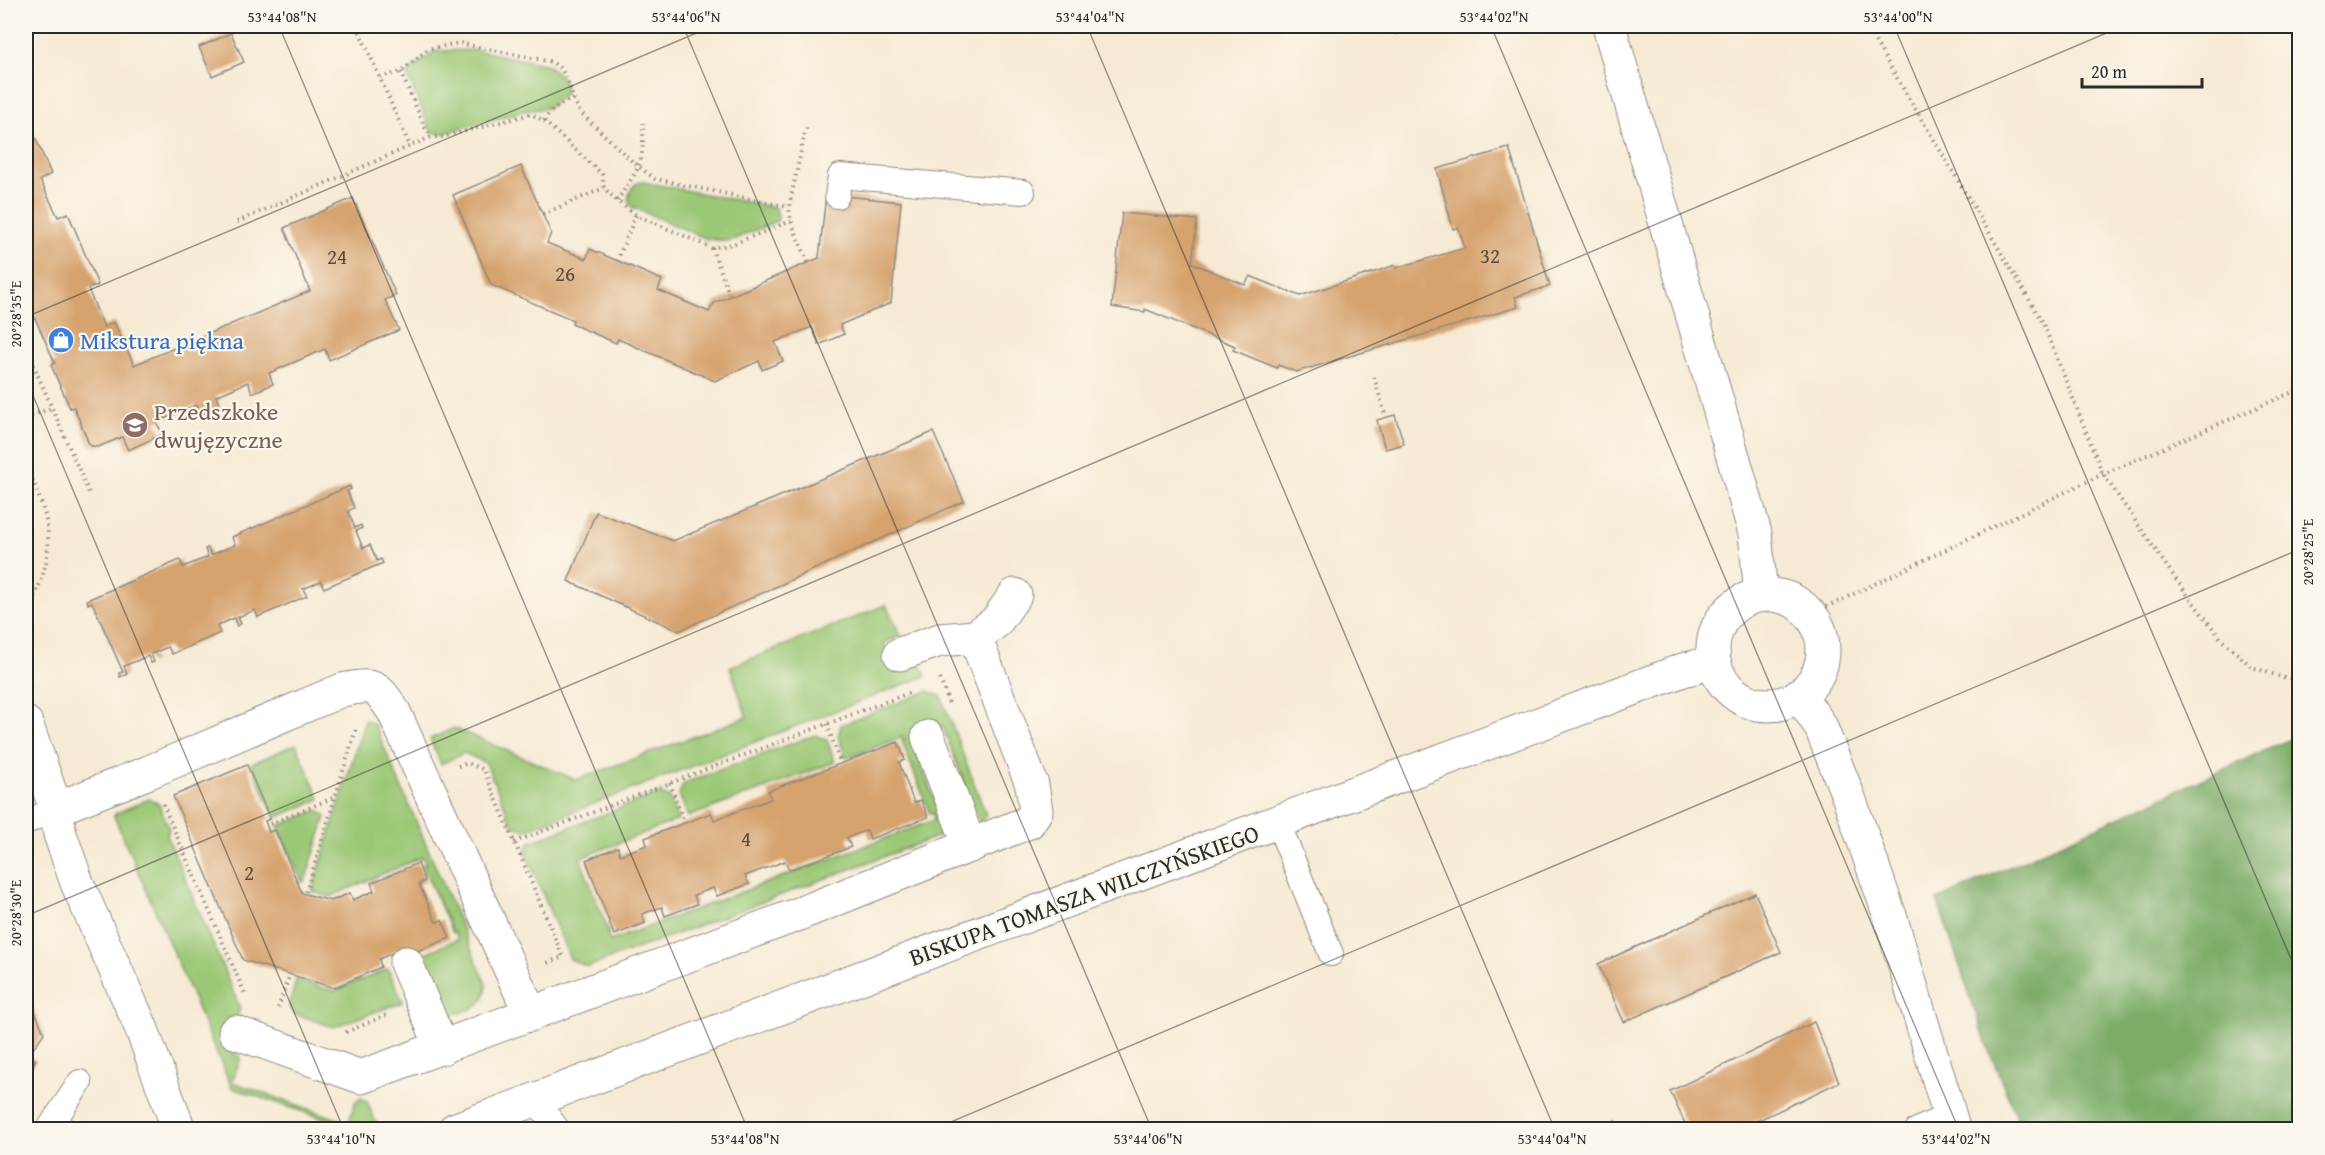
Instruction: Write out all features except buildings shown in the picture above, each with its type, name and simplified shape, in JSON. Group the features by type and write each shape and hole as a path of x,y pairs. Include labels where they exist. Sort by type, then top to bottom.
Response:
{"street":[{"path":"1609,26 1755,533 1761,595"},
{"path":"913,649 940,640 975,637 996,622 1016,595"},
{"path":"1761,595 1780,596 1797,603 1810,615 1820,631 1823,649 1820,667 1812,682 1799,695 1783,703 1766,705 1748,701 1733,692 1721,679 1714,662 1713,644 1718,626 1729,610 1744,600 1761,595"},
{"path":"243,1019 361,1077 531,1016 799,914 1029,822 1036,811 1032,785 975,637"},
{"name":"BISKUPA TOMASZA WILCZYŃSKIEGO","path":"454,1130 534,1098 1278,823 1683,670 1714,662"},
{"path":"56,809 342,690 366,685 382,693 394,712 531,1016"},
{"path":"1799,695 1820,725 1849,798 1891,919 1952,1122"},
{"path":"26,723 56,809 60,834 77,883 141,1027 181,1126"},
{"path":"928,737 970,846"},
{"path":"406,963 442,1048"}],"lane":[{"path":"837,196 840,176 1023,192"},
{"path":"26,822 56,809"},
{"path":"1278,823 1331,954"},
{"path":"48,1130 80,1082"},
{"path":"534,1098 558,1130"},
{"path":"1917,1130 1952,1122"}],"path":[{"path":"357,26 410,146"},
{"path":"1866,26 2043,323 2103,474 2177,581 2222,640 2252,667 2284,678 2300,678"},
{"path":"380,77 401,72 428,49 459,43 552,62 561,69 568,81 580,112 655,179 789,207"},
{"path":"401,72 431,137"},
{"path":"544,121 552,110 573,98"},
{"path":"237,222 431,137 443,137 531,114 544,121 602,174 604,188 617,201 636,215 712,248 733,244 791,221"},
{"path":"617,201 640,167 644,153 643,123"},
{"path":"806,128 789,207 791,221 808,263"},
{"path":"543,214 604,188"},
{"path":"617,261 636,215"},
{"path":"712,248 730,296"},
{"path":"26,348 90,495"},
{"path":"1374,377 1386,417"},
{"path":"1810,615 2103,474 2300,389"},
{"path":"26,418 51,408"},
{"path":"26,463 47,524 49,541 35,598 26,611"},
{"path":"913,649 941,680 953,713"},
{"path":"930,684 941,680"},
{"path":"514,842 910,692"},
{"path":"306,892 359,722"},
{"path":"827,724 840,762"},
{"path":"424,778 468,762 484,770 567,964"},
{"path":"670,783 684,822"},
{"path":"270,824 336,797"},
{"path":"163,803 243,1019"},
{"path":"538,967 563,957"},
{"path":"276,1014 290,974"},
{"path":"338,1036 399,1010"}],"green space":[{"path":"476,50 548,65 563,79 565,87 563,95 548,108 523,111 444,133 435,133 430,129 408,77 409,71 435,51"},
{"path":"643,182 776,208 778,218 777,221 730,241 707,239 632,207 628,201 630,191 636,184"},
{"path":"886,605 901,636 884,643 894,668 919,659 926,676 526,830 513,826 486,763 464,753 441,764 430,739 454,728 576,780 747,717 730,667"},
{"path":"928,691 941,696 986,815 984,820 979,821 942,725 911,738 947,833 588,967 570,959 525,852 530,842 659,793 670,798 678,820 580,858 610,941 934,820 902,741 905,740 903,737 846,758 838,736 841,725"},
{"path":"365,720 374,724 487,986 483,1000 469,1010 449,1016 423,954 458,939 455,932 453,933 422,865 426,864 422,857 330,897 312,891"},
{"path":"815,735 827,740 835,762 688,817 679,794 684,783"},
{"path":"2299,735 2299,1129 2022,1129 1989,1051 1937,900"},
{"path":"296,744 320,799 275,818 251,764"},
{"path":"149,799 159,804 169,829 167,836 240,1008 226,1049 241,1057 232,1082 349,1123 355,1102 361,1098 367,1102 376,1122 355,1129 232,1088 114,816 116,813"},
{"path":"318,810 326,817 305,881 302,882 278,826"},
{"path":"388,969 403,1002 333,1027 292,1013 289,1006 296,980 334,991"}],"place":[{"name":"Mikstura piękna","path":"61,340"},
{"name":"Przedszkoke dwujęzyczne","path":"135,425"}]}
